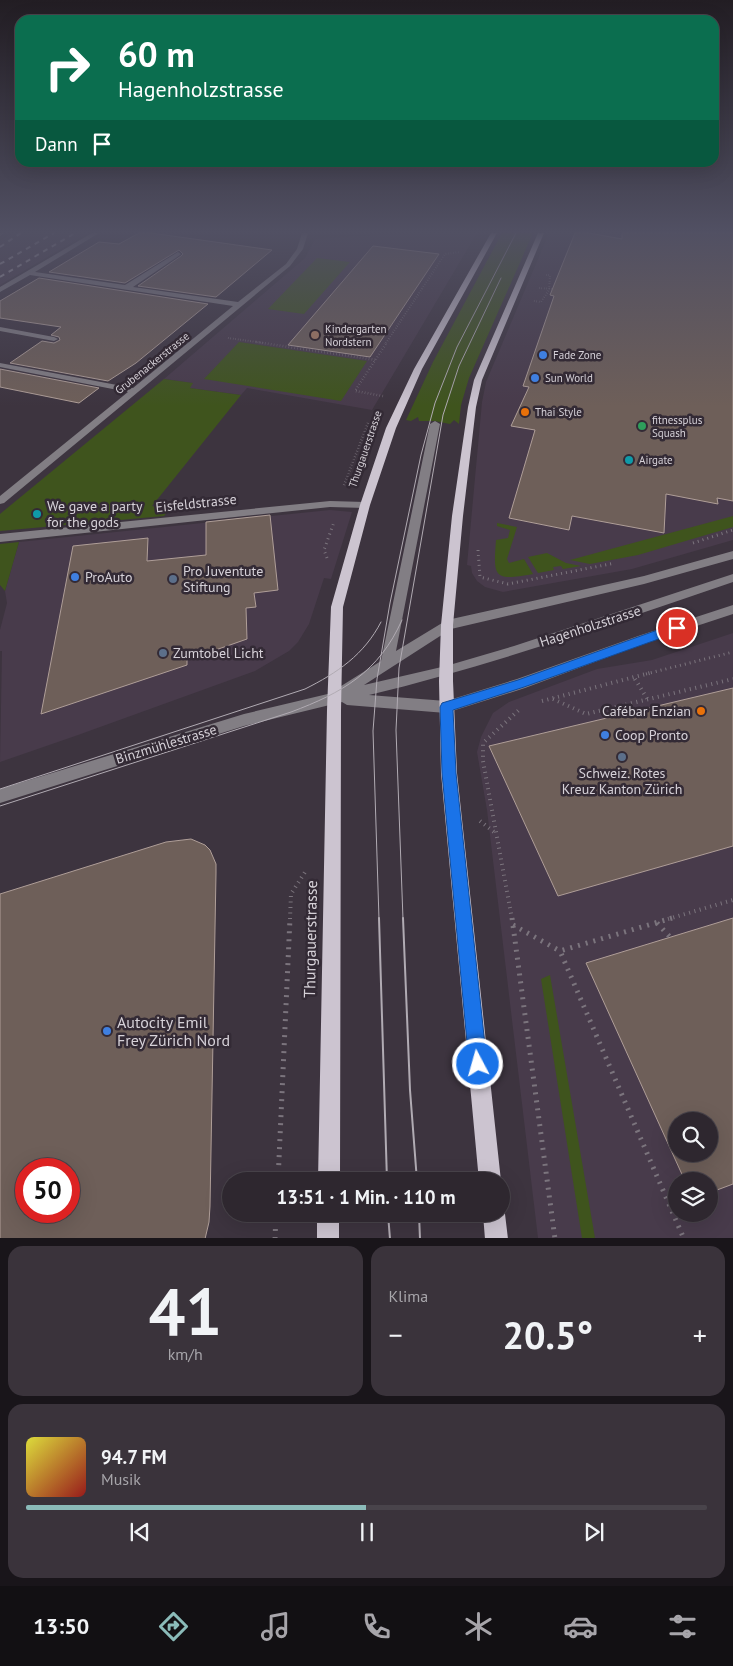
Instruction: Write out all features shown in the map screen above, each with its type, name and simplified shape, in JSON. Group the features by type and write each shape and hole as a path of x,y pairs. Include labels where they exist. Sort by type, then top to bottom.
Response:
{"main road":[{"name":"Thurgauerstrasse","path":"328,1172 334,698 337,607 366,505 391,428 415,376 462,291"},
{"path":"489,1172 449,773 446,707 447,625 450,583 472,407 478,380 516,291"},
{"path":"328,1222 328,1238"},
{"path":"495,1222 497,1238"}],"street":[{"path":"145,291 241,305"},
{"name":"Grubenackerstrasse","path":"0,501 258,291"},
{"path":"0,329 54,339"},
{"path":"0,365 136,391"},
{"path":"387,664 435,424"},
{"name":"Eisfeldstrasse","path":"0,538 341,504 366,505"},
{"name":"Hagenholzstrasse","path":"447,625 644,580 733,555"},
{"name":"Hagenholzstrasse","path":"446,670 543,642 733,578"},
{"name":"Hagenholzstrasse","path":"446,707 520,684 646,638 733,609"},
{"path":"334,698 447,625"},
{"path":"334,698 446,670"},
{"path":"334,698 446,707"},
{"name":"Binzmühlestrasse","path":"0,796 219,727 334,698"}],"path":[{"path":"379,403 383,396 355,391 421,291"},
{"path":"533,294 530,301 541,302 547,296 548,291"},
{"path":"241,340 376,360"},
{"path":"324,550 341,504 347,475 370,418"},
{"path":"688,544 733,530"},
{"path":"478,547 480,577 508,584 624,562"},
{"path":"538,703 733,652"},
{"path":"635,679 648,700"},
{"path":"552,699 586,714 733,679"},
{"path":"523,706 483,743 483,761 512,925 555,1238"},
{"path":"278,1172 291,894"},
{"path":"560,951 733,900"},
{"path":"657,923 670,937"},
{"path":"512,925 560,951 684,1238"},
{"path":"275,1238 276,1222"}],"shaded area":[{"path":"267,291 443,291 372,410 247,388 241,395 189,388 192,383 164,379"},
{"path":"525,291 733,291 733,540 632,569 503,592 485,587 477,581 472,573 471,566 467,565 482,402 486,382"},
{"path":"330,510 352,512 331,579 324,578 309,624 298,642 289,651 255,671 0,762 2,651 0,651 0,630 7,603 5,591 19,542"},
{"path":"733,633 733,1238 538,1238 487,810 477,752 481,737 493,713 509,702 597,669 652,660"}],"green space":[{"path":"286,291 325,291 304,314 268,309"},
{"path":"471,291 508,291 469,378 461,405 459,424 454,420 450,424 435,421 419,421 418,417 411,421 406,420 433,362"},
{"path":"239,342 367,361 341,401 204,379"},
{"path":"164,379 193,383 190,388 241,395 152,506 169,510 164,516 0,531 0,514"},
{"path":"733,516 733,527 638,555 590,564 570,560"},
{"path":"497,523 517,527 507,559 509,563 524,559 533,574 510,577 499,574 495,562 496,540 508,538 510,530 497,526"},
{"path":"19,542 5,591 0,585 0,544"},
{"path":"547,553 566,563 581,566 563,569 561,566 553,567 554,570 538,573 528,557"},
{"path":"550,975 595,1238 582,1238 541,979"}],"building":[{"path":"17,291 122,291 208,304 136,363 108,381 10,363 42,341 54,343 60,340 59,337 51,335 61,327 0,318 0,301"},
{"path":"172,291 223,291 216,297"},
{"path":"335,291 414,291 370,357 288,345"},
{"name":"Airgate","path":"552,291 733,291 733,501 717,498 718,504 666,494 664,533 572,516 569,530 509,518 535,430 511,426 529,387 523,386 554,296 550,295"},
{"path":"0,369 99,388 79,403 0,387"},
{"path":"270,515 278,590 254,593 256,607 246,608 247,639 187,660 187,665 41,714 73,546 148,538 147,561 206,555 206,522"},
{"path":"733,688 733,846 558,896 489,746"},
{"name":"Autocity Emil Frey Zürich Nord","path":"191,839 205,845 210,850 216,864 210,1206 205,1238 0,1238 0,894 166,842"},
{"path":"733,918 733,1184 718,1190 718,1172 681,1172 676,1162 718,1162 718,1112 668,1112 668,1144 586,963"}],"tram line":[{"path":"381,655 421,455 435,403 457,347 486,291"},
{"path":"403,919 396,730 399,668 443,415 459,366 495,291"},
{"path":"381,655 393,638 402,620"},
{"path":"0,789 305,689 349,662 366,644 381,622"},
{"path":"0,806 309,705 327,697 357,678 381,655"},
{"path":"379,919 373,731 377,679 381,655"},
{"path":"379,918 387,1172"},
{"path":"403,918 410,1090 416,1172"},
{"path":"389,1222 390,1238"},
{"path":"419,1222 420,1238"}],"place":[{"name":"Kindergarten Nordstern","path":"315,335"},
{"name":"Fade Zone","path":"543,355"},
{"name":"Sun World","path":"535,378"},
{"name":"Thai Style","path":"525,412"},
{"name":"fitnessplus Squash","path":"642,426"},
{"name":"Airgate","path":"629,460"},
{"name":"We gave a party for the gods","path":"37,514"},
{"name":"ProAuto","path":"75,577"},
{"name":"Pro Juventute Stiftung","path":"173,579"},
{"name":"Zumtobel Licht","path":"163,653"},
{"name":"Cafébar Enzian","path":"701,711"},
{"name":"Coop Pronto","path":"605,735"},
{"name":"Schweiz. Rotes Kreuz Kanton Zürich","path":"622,757"},
{"name":"Autocity Emil Frey Zürich Nord","path":"107,1031"}],"route":[{"path":"478,1064 449,773 446,707 520,684 627,644 677,628"}]}
